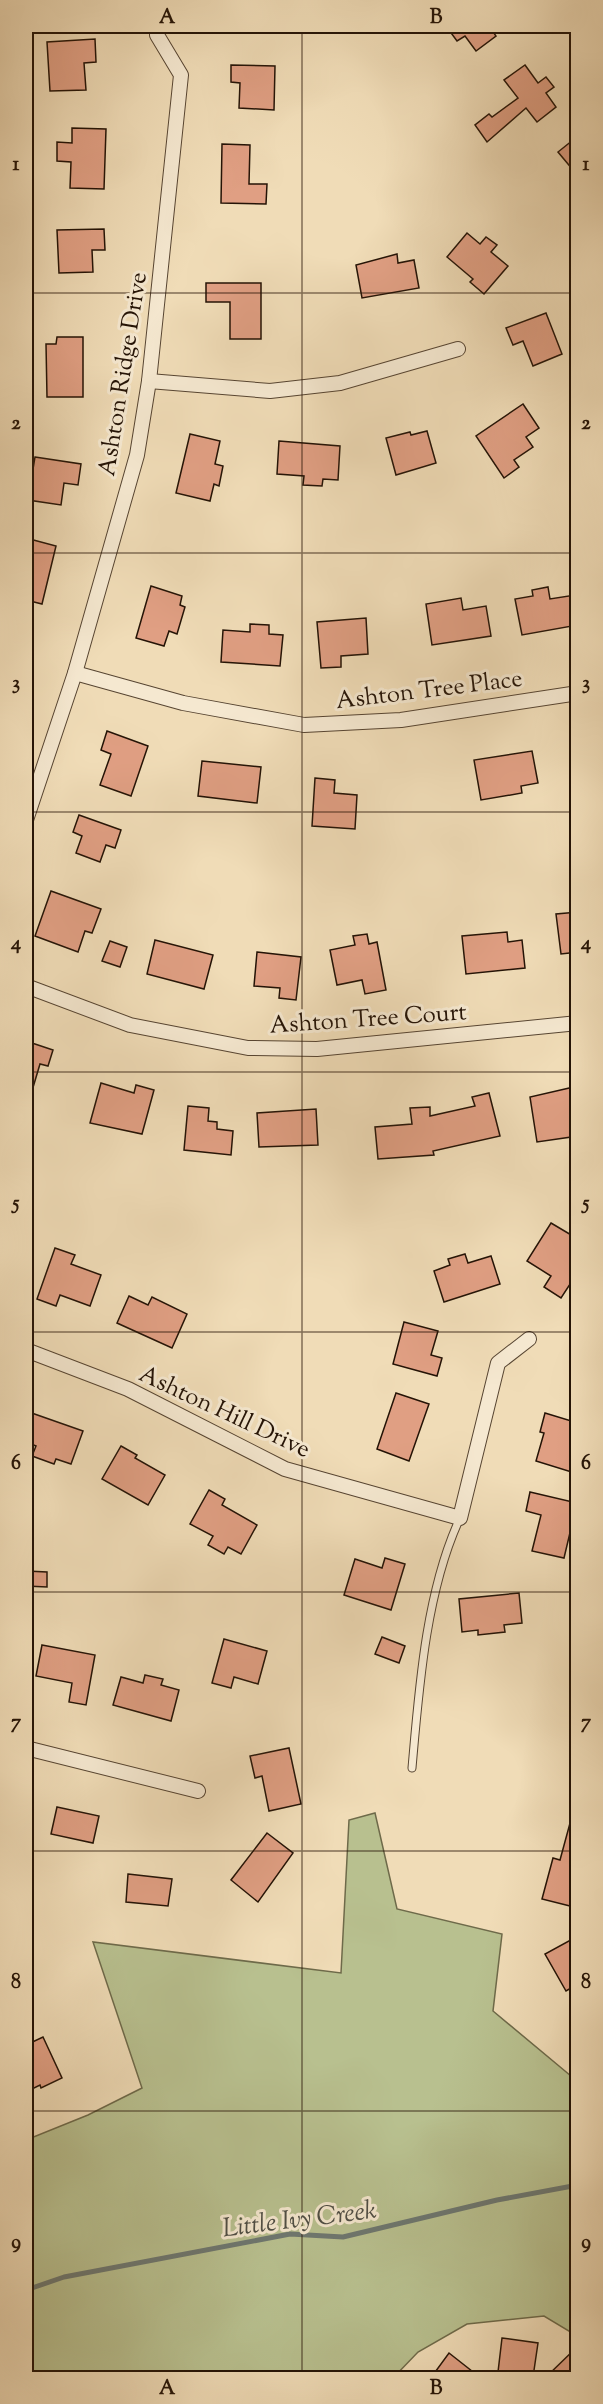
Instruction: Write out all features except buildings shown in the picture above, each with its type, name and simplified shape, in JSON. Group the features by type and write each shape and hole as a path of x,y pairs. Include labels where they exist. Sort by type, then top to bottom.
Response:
{"street":[{"name":"Ashton Ridge Drive","path":"26,820 75,673 137,455 149,381 182,75 157,35"},
{"path":"149,381 282,389 340,383 458,349"},
{"name":"Ashton Tree Place","path":"75,673 183,703 304,724 401,720 578,693"},
{"name":"Ashton Tree Court","path":"26,986 130,1025 248,1048 317,1049 578,1023"},
{"path":"460,1518 498,1363 529,1339"},
{"name":"Ashton Hill Drive","path":"26,1350 128,1389 285,1469 460,1518"},
{"path":"26,1748 198,1791"}],"lane":[{"path":"412,1768 422,1662 448,1543 460,1518"}],"green space":[{"path":"375,1813 397,1909 502,1934 493,2011 577,2081 577,2336 544,2316 467,2324 418,2352 393,2378 26,2378 26,2140 88,2115 142,2088 93,1942 341,1973 349,1820"}],"waterway":[{"name":"Little Ivy Creek","path":"26,2290 64,2277 290,2234 343,2237 497,2200 578,2185"}]}
